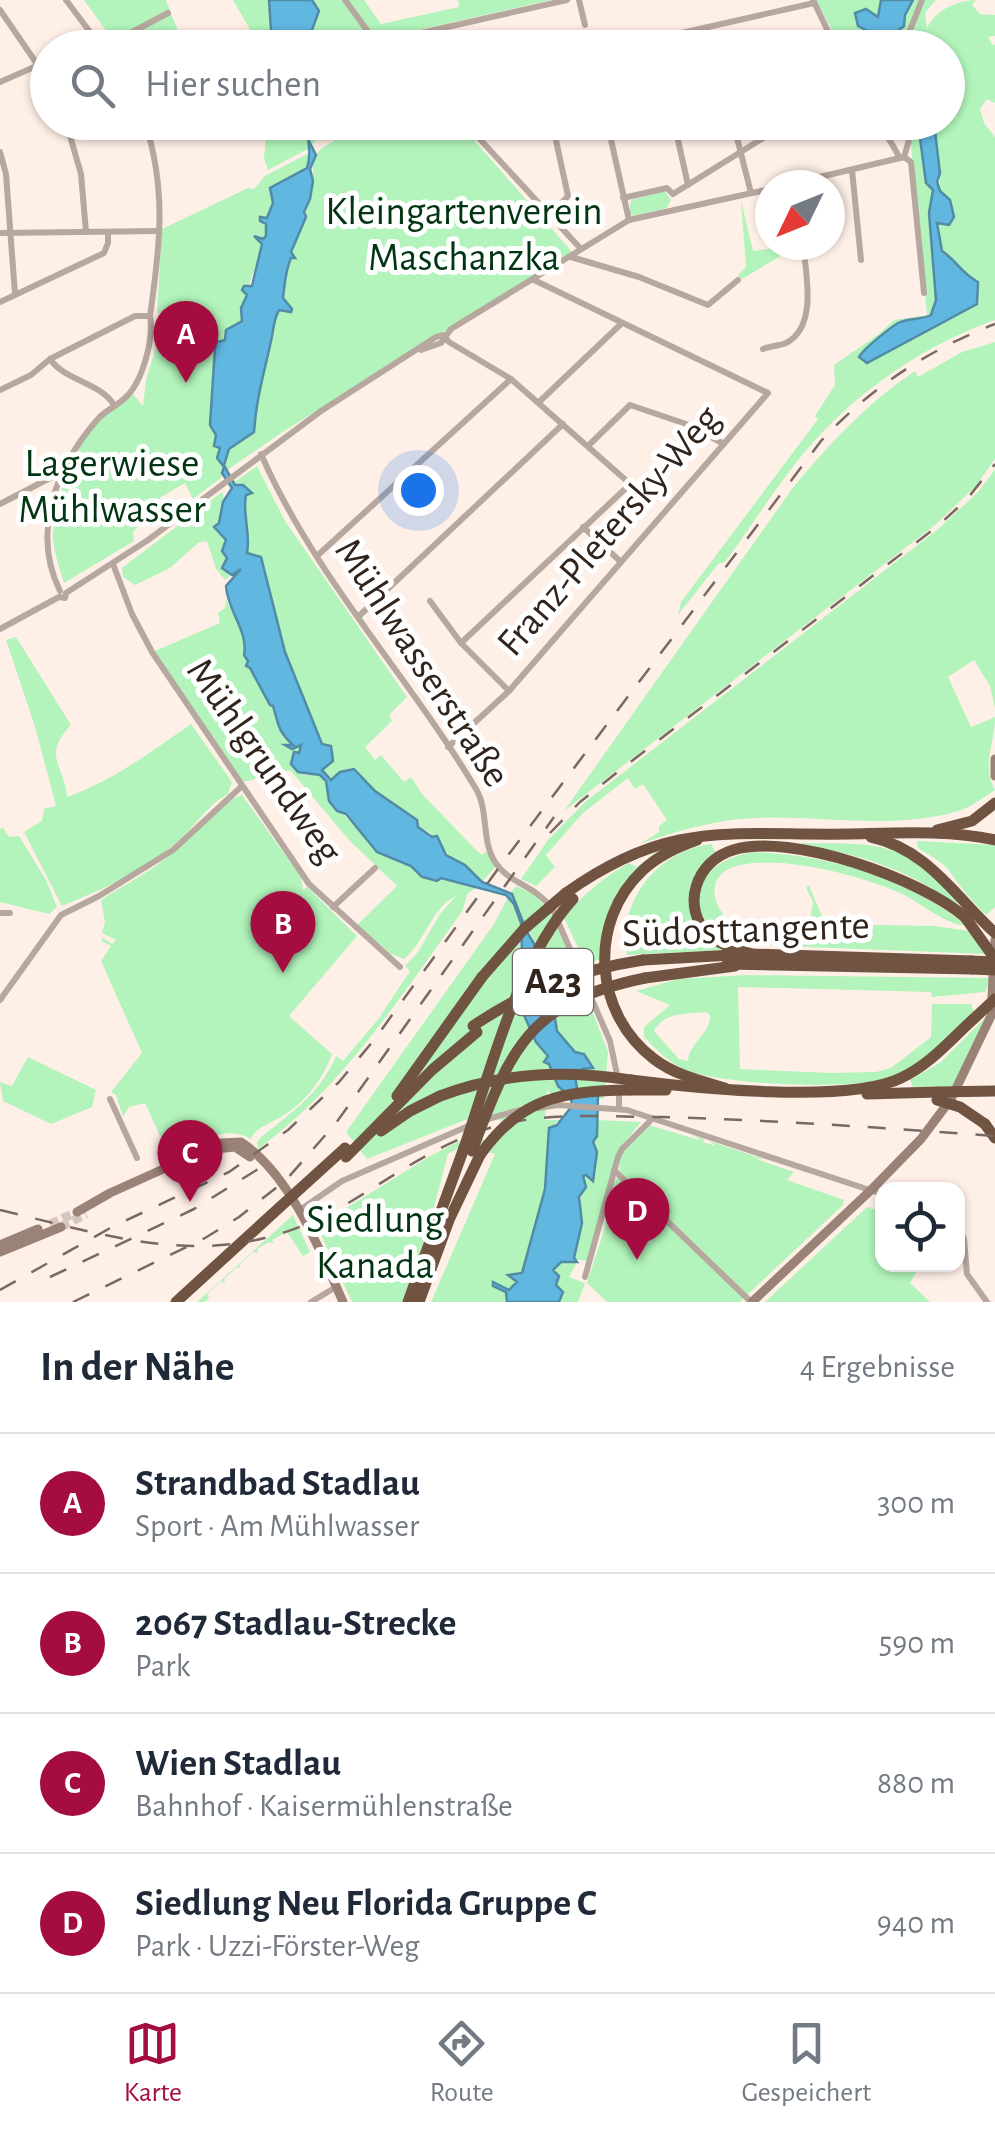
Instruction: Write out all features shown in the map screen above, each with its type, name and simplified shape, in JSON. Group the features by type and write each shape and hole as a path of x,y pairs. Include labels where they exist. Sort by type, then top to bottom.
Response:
{"highway":[{"path":"905,833 954,827 978,818 993,806"},
{"path":"397,1096 482,977 524,929 598,874 652,846 710,834 905,833 995,840"},
{"path":"710,834 664,854 630,884 610,921 604,970 614,1010 644,1050 678,1073 726,1088"},
{"path":"852,834 890,842 916,854 968,914 995,960"},
{"path":"751,954 716,940 704,929 694,908 694,891 700,875 712,861 736,849 795,850 869,868 930,892 968,914 995,936"},
{"path":"418,1302 472,1151 530,961 569,896"},
{"name":"Südosttangente","path":"348,1153 397,1096 474,1029 514,1000 562,978 751,954 972,965"},
{"name":"A23","path":"972,965 995,960"},
{"name":"Südosttangente","path":"644,969 739,964 972,965"},
{"name":"A23","path":"972,965 995,970"},
{"path":"408,1302 507,1064 534,1029 558,1008 644,969"},
{"path":"828,1091 872,1088 899,1080 928,1061 995,999"},
{"name":"Südosttangente","path":"348,1153 474,1029"},
{"path":"348,1153 397,1119 440,1096 495,1079 541,1073 592,1074 631,1085"},
{"path":"472,1151 533,1105 575,1092 631,1085 938,1096 995,1091"},
{"path":"938,1096 985,1124 995,1138"},
{"name":"A23","path":"176,1302 348,1153"},
{"name":"A23","path":"187,1302 285,1206"}],"street":[{"path":"66,0 88,30"},
{"path":"346,0 367,30"},
{"path":"441,30 567,0"},
{"path":"579,0 585,26"},
{"path":"911,30 922,0"},
{"path":"693,30 814,2 826,30"},
{"path":"0,10 30,46"},
{"path":"136,30 168,13"},
{"path":"0,82 30,69"},
{"path":"71,140 81,174 86,232"},
{"path":"61,594 46,542 50,507 59,478 89,429 126,398 135,384 152,329 161,186 150,140"},
{"path":"481,140 582,249"},
{"path":"550,215 568,196 556,140"},
{"path":"611,140 629,220"},
{"path":"678,140 688,185"},
{"path":"738,140 752,193"},
{"path":"673,194 760,140"},
{"path":"890,140 902,157 911,162 924,293"},
{"path":"902,157 909,140"},
{"path":"0,152 6,174 15,294"},
{"path":"845,172 902,157"},
{"path":"852,170 861,260"},
{"path":"624,198 667,188 673,194 675,210"},
{"path":"0,629 113,564 261,454 436,336 444,335 629,220 755,192"},
{"path":"0,302 104,252 108,232"},
{"path":"0,233 159,232"},
{"path":"570,257 639,277 708,304 738,280"},
{"path":"763,349 792,338 806,314 805,260"},
{"path":"534,280 622,323 539,402"},
{"path":"0,390 30,375 50,359 135,316 150,316"},
{"name":"Franz-Pletersky-Weg","path":"448,747 509,692 768,393 622,323"},
{"path":"444,335 448,342 511,379 628,482 626,489 461,642"},
{"path":"50,359 56,368 108,396 114,405"},
{"path":"318,555 511,379"},
{"path":"588,446 630,406 689,425 724,444"},
{"path":"359,616 563,424"},
{"name":"Mühlwasserstraße","path":"261,454 277,490 318,555 479,794 490,853 496,864 510,877 538,892 553,910 618,1066 616,1108"},
{"path":"0,504 52,477 59,478"},
{"path":"582,528 622,562"},
{"name":"Mühlgrundweg","path":"113,564 152,652 309,884 400,967"},
{"path":"430,601 461,642 509,692"},
{"path":"995,759 995,776"},
{"path":"0,1000 57,918 173,850 242,786"},
{"path":"333,907 374,868"},
{"path":"0,913 10,913"},
{"path":"885,1182 940,1116 972,1060 991,1016 995,936"},
{"path":"110,1098 137,1158"},
{"path":"300,1210 342,1180 448,1133 506,1112 558,1105 616,1108 875,1191"},
{"path":"585,1277 622,1149 651,1120"},
{"path":"81,1213 144,1174 213,1149 242,1150 285,1206 300,1210 343,1302"},
{"path":"614,1170 752,1302 875,1194"},
{"path":"0,1249 55,1226"},
{"path":"965,1248 968,1274 987,1302"},
{"path":"312,1302 336,1286"}],"green space":[{"path":"84,0 166,0 177,30 106,30"},
{"path":"233,0 269,0 271,30 250,30"},
{"path":"312,0 364,0 381,24 459,7 458,0 551,0 418,30 310,30 319,11"},
{"path":"816,0 881,0 879,17 871,15 880,30 832,30"},
{"path":"913,0 936,0 925,13 927,29 940,12 976,0 972,5 980,14 995,15 995,36 988,37 995,44 995,103 987,99 980,109 984,123 995,137 995,320 910,361 834,421 792,468 725,562 718,564 678,615 681,602 818,419 815,416 835,385 834,365 894,320 927,315 911,140 920,140 926,183 933,190 929,213 936,300 932,315 898,323 860,357 867,363 977,304 966,274 942,251 940,182 934,141 965,140 965,30 884,30 905,15"},
{"path":"266,140 308,140 308,149 268,170 264,159"},
{"path":"335,140 474,140 572,252 226,471 224,466 221,478 193,499 185,483 161,497 133,532 134,541 64,583 53,538 57,505 69,470 87,437 108,412 133,394 143,406 146,380 166,314 157,313 162,229 248,188 254,189 265,176 309,153 307,169 270,189 273,203 267,218 261,217 266,223 266,236 263,239 254,235 262,244 242,321 225,340 216,434 218,458 225,461 229,450 254,425 273,320 279,310 285,309 289,265 311,196 314,162 321,149"},
{"path":"665,191 671,200 667,208 634,216 629,213 631,200"},
{"path":"741,200 755,260 774,260 742,279 738,275 746,267"},
{"path":"995,342 995,459 975,487 935,525 564,811 792,489 834,441 880,397 915,371 918,377 962,352"},
{"path":"257,466 285,521 407,697 389,715 392,721 365,747 375,760 381,755 404,782 411,777 422,794 474,848 482,855 486,851 495,867 482,882 450,856 437,836 432,837 418,827 417,820 375,791 358,772 331,780 322,770 318,738 284,650 261,557 247,553 246,494 233,483"},
{"path":"995,470 995,709 990,686 974,660 948,677 971,727 995,717 989,772 995,790 965,808 911,820 739,819 640,844 659,832 659,826 667,820 643,784 635,789 628,778 583,813 546,855 555,867 536,886 521,879 548,840 585,802 937,530 977,493"},
{"path":"222,492 217,533 226,540 227,558 223,563 230,576 225,580 216,569 207,541 198,543 170,568 135,585 123,577 122,568"},
{"path":"226,599 244,638 250,668 273,706 283,737 293,745 288,748 301,746 300,754 293,754 293,767 305,775 320,774 340,812 369,844 411,866 422,877 479,886 467,894 463,910 370,1038 318,1097 258,1149 261,1137 304,1101 322,1081 336,1056 343,1061 379,1018 410,971 405,966 456,896 440,908 412,952 404,959 391,954 357,925 397,886 349,840 290,770 243,782 155,651 220,623 218,613 225,608"},
{"path":"16,637 71,725 56,753 67,797 116,774 191,724 232,782 228,794 164,853 122,879 62,906 24,832 42,821 44,809 56,806 6,640"},
{"path":"242,795 301,877 303,890 307,887 357,936 289,1016 332,1054 312,1089 251,1139 225,1134 185,1150 177,1132 161,1138 145,1103 129,1107 123,1117 116,1095 111,1092 142,1053 101,961 111,946 101,941 103,938 112,944 116,940 102,933 105,922 101,900 167,858 215,811"},
{"path":"3,828 9,837 19,836 46,880 57,907 49,914 0,902"},
{"path":"917,841 995,845 995,907 986,915 948,869 918,848"},
{"path":"802,843 862,844 891,850 917,863 958,901 955,904 883,865"},
{"path":"711,844 716,853 693,879 691,902 724,950 627,955 628,916 645,882 674,857"},
{"path":"663,847 632,877 602,959 580,964 582,956 564,918 611,874 629,863 637,867"},
{"path":"754,852 810,858 866,872 918,894 966,925 867,881 798,865 755,863 726,870 715,884 716,902 734,925 809,924 813,902 806,888 809,885 825,924 934,926 970,931 987,954 733,944 704,918 700,889 718,865"},
{"path":"516,886 535,895 550,912 574,964 608,1052 604,1099 578,1094 577,1071 591,1068 557,1031 546,964 510,893"},
{"name":"Siedlung Kanada","path":"508,897 519,916 519,939 536,1042 548,1056 558,1086 571,1098 558,1100 547,1090 545,1120 560,1120 549,1128 545,1189 522,1273 509,1276 518,1282 509,1290 493,1283 506,1292 507,1302 431,1302 495,1154 462,1146 448,1154 423,1249 402,1302 352,1302 317,1226 432,1155 472,1135 495,1144 507,1127 490,1110 367,1159 346,1132 494,924"},
{"path":"746,975 991,978 985,992 932,997 931,992 738,987 740,1069 831,1073 891,1068 931,1037 932,1004 971,1004 974,1012 939,1047 909,1069 879,1080 824,1085 730,1080 674,1064 644,1037 644,1027 670,1005 636,991 678,979","holes":["676,1015 710,1015 688,1061 679,1059 654,1031 664,1020"]},
{"path":"988,1015 955,1086 913,1087 910,1080 941,1062"},
{"path":"28,1057 96,1090 92,1107 51,1124 3,1101 0,1082 12,1086"},
{"path":"597,1120 641,1122 620,1148 588,1261 574,1259 580,1201 586,1187 583,1177 589,1177"},
{"path":"649,1125 764,1159 756,1159 794,1172 787,1180 844,1200 843,1205 747,1295 620,1171 624,1151"},
{"path":"619,1177 742,1295 740,1302 607,1302 587,1283 605,1227 613,1182"},
{"path":"867,1207 875,1210 875,1272 916,1272 910,1283 930,1302 765,1302"},
{"path":"293,1215 310,1252 303,1256 287,1232 272,1240 274,1244 269,1242 257,1249 258,1253 253,1252 239,1265 241,1269 237,1267 224,1279 225,1284 221,1281 207,1294 205,1302 197,1302"},
{"path":"570,1260 577,1262 569,1277 585,1283 578,1302 553,1302 558,1289 554,1266"}],"water":[{"path":"269,0 312,0 319,11 312,30 271,30"},
{"path":"881,0 913,0 899,30 866,30 858,26 855,13 866,9 878,17"},
{"path":"308,140 316,155 310,169 313,181 306,217 291,252 295,258 291,258 288,268 283,298 292,309 279,310 276,317 254,432 229,449 224,465 235,485 243,485 252,493 246,495 245,502 247,553 261,557 285,652 322,744 331,746 333,761 322,770 331,780 340,772 354,769 375,791 417,820 418,827 432,837 437,836 446,855 465,865 482,882 512,894 527,932 546,964 557,1031 575,1052 584,1054 593,1068 582,1069 575,1076 578,1094 598,1095 597,1136 593,1142 597,1152 593,1181 583,1176 586,1187 579,1197 582,1223 574,1258 577,1262 561,1262 553,1270 559,1276 556,1285 563,1292 559,1302 507,1302 506,1292 493,1286 493,1282 509,1290 517,1282 508,1275 522,1273 545,1189 549,1128 557,1125 572,1106 571,1098 558,1086 549,1064 544,1062 548,1056 536,1042 524,1015 521,923 514,904 506,895 441,878 437,881 422,877 411,866 377,852 346,814 337,811 329,801 326,781 320,775 298,772 291,764 301,745 292,749 285,745 293,745 281,731 273,706 246,666 243,638 227,595 226,586 241,569 232,575 222,568 227,558 222,551 226,540 214,527 232,488 222,473 224,467 217,458 220,448 214,446 216,435 210,425 215,348 217,342 225,340 226,330 242,321 241,308 247,295 242,290 252,286 262,244 254,236 266,236 266,224 260,217 267,218 273,203 270,188 307,168"},
{"path":"920,140 936,140 940,173 937,182 950,200 954,217 949,225 937,223 942,251 978,282 977,304 867,363 859,357 871,344 898,323 931,315 936,300 929,213 933,190 926,183"}],"tunnel":[{"path":"50,1224 77,1212"},
{"path":"61,1227 86,1214"}],"railway":[{"path":"0,1290 112,1227 229,1172 288,1130 339,1082 821,441 859,404 901,372 995,324"},
{"path":"550,833 620,770 939,525 967,499 995,464"},
{"path":"73,1302 205,1238 286,1180 336,1123 554,817"},
{"path":"0,1210 135,1241 219,1245 261,1239 305,1225 451,1143 495,1126 555,1117 746,1120 995,1136"},
{"path":"50,1277 194,1209 271,1161"}],"place":[{"name":"Strandbad Stadlau","path":"186,383"},
{"name":"2067 Stadlau-Strecke","path":"283,973"},
{"name":"Wien Stadlau","path":"190,1202"},
{"name":"Siedlung Neu Florida Gruppe C","path":"637,1260"}],"park label":[{"name":"Kleingartenverein Maschanzka","path":"464,235"},
{"name":"Lagerwiese Mühlwasser","path":"112,487"}]}
